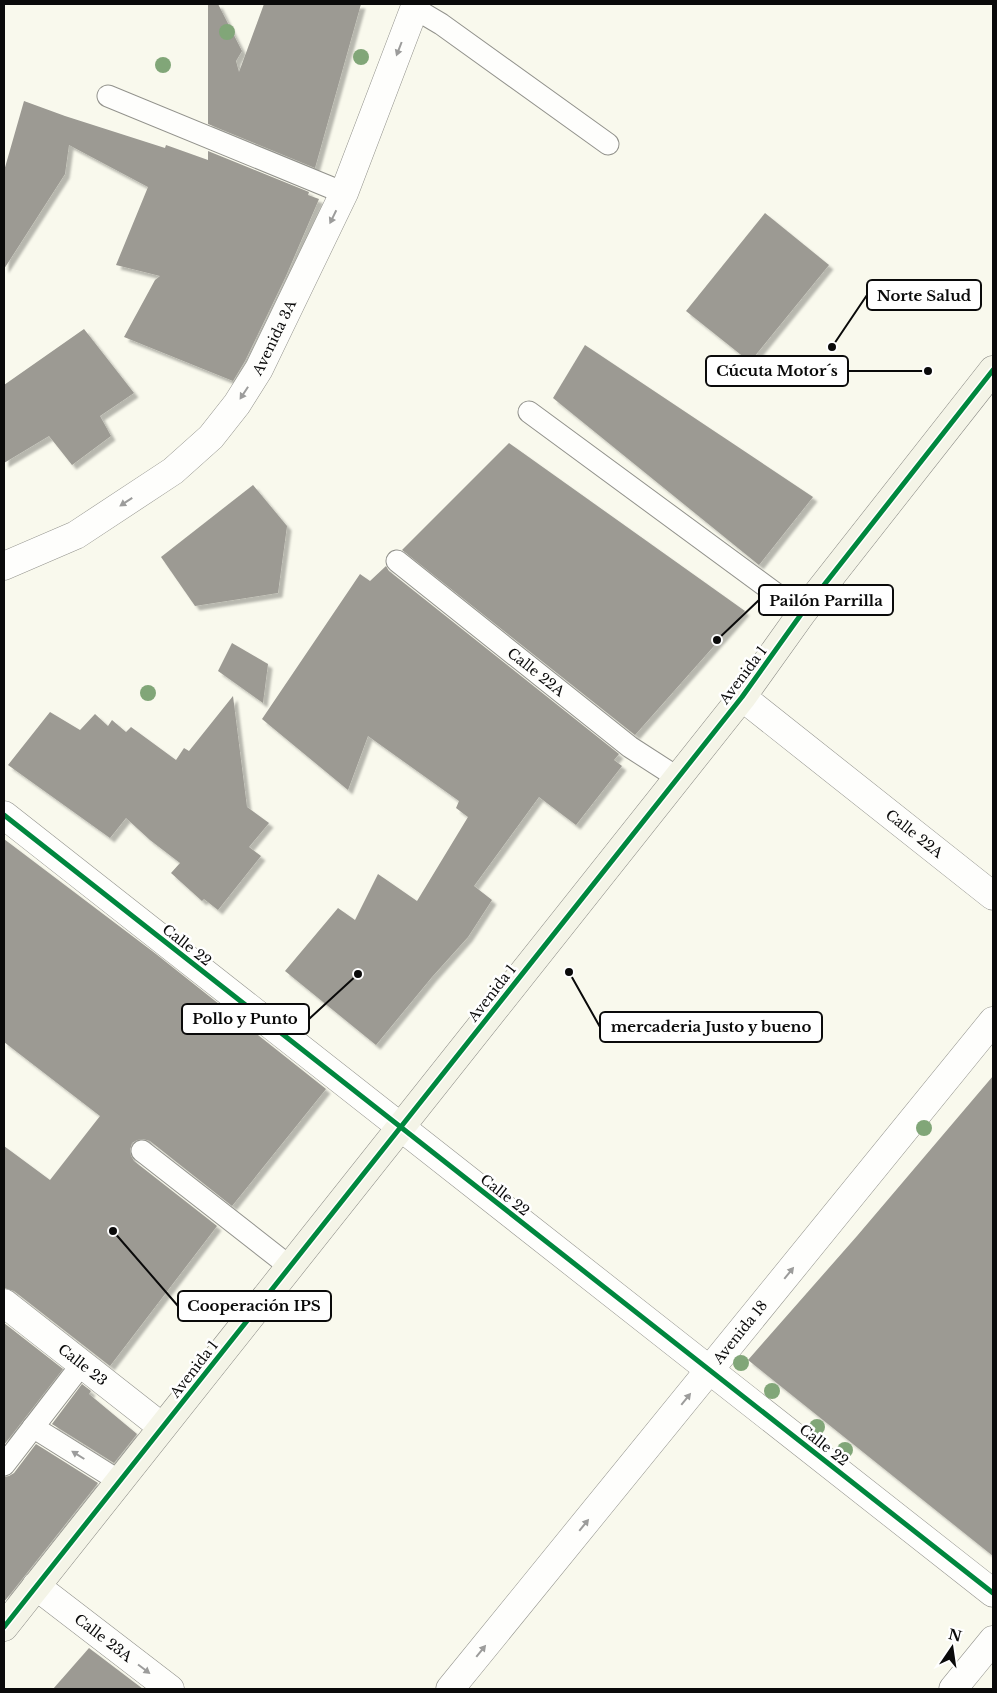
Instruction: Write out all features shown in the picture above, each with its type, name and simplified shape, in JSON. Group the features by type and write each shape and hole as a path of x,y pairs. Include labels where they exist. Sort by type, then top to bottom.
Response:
{"street":[{"name":"Avenida 3A","path":"4,566 76,535 173,471 211,437 237,404 259,369 344,193 415,6"},
{"name":"Avenida 1","path":"4,1627 742,697 802,613 993,370"},
{"name":"Calle 22A","path":"742,697 993,896"},
{"name":"Calle 22","path":"4,815 993,1593"},
{"name":"Avenida 18","path":"450,1689 993,1021"},
{"name":"Calle 23","path":"4,1303 162,1427"},
{"name":"Calle 23A","path":"36,1586 170,1689"},
{"path":"953,1689 993,1640"}],"lane":[{"path":"415,6 608,144"},
{"path":"108,96 344,193"},
{"path":"529,412 802,613"},
{"name":"Calle 22A","path":"397,561 630,747 678,778"},
{"path":"142,1151 289,1266"},
{"path":"4,1465 82,1364"},
{"path":"33,1427 119,1481"}],"building":[{"path":"208,4 218,4 242,51 236,61 239,72 264,4 361,4 315,168 208,124"},
{"path":"24,101 65,116 165,148 166,145 208,160 208,151 309,192 308,195 319,199 286,276 245,361 233,381 124,337 155,280 160,276 116,265 148,187 69,145 65,174 4,269 4,171"},
{"path":"765,213 829,265 750,362 686,311"},
{"path":"84,329 134,393 100,416 111,436 72,465 49,436 4,463 4,385"},
{"path":"585,345 813,497 759,565 553,398"},
{"path":"509,443 745,611 635,735 402,550"},
{"path":"253,485 287,526 278,593 195,606 161,557"},
{"path":"386,566 389,571 619,754 614,760 622,766 576,825 539,797 474,886 492,900 468,937 376,1045 285,971 338,908 355,920 378,874 417,901 468,817 456,808 459,801 368,736 348,790 262,719 360,574 370,581"},
{"path":"232,643 268,664 263,703 218,671"},
{"path":"233,696 247,807 269,823 249,847 261,856 218,910 204,899 202,901 171,873 180,863 150,840 126,818 110,838 8,765 50,712 80,730 95,714 108,726 112,720 126,732 131,727 176,760 184,748 189,751"},
{"path":"4,839 156,954 326,1089 232,1206 150,1141 143,1139 132,1143 130,1150 134,1161 217,1226 110,1366 14,1291 4,1288 4,1146 50,1180 100,1116 4,1042"},
{"path":"993,1076 993,1556 748,1360 857,1236"},
{"path":"4,1323 63,1369 4,1445"},
{"path":"82,1384 91,1391 89,1394 137,1434 114,1463 52,1424"},
{"path":"36,1444 98,1483 4,1602 4,1477 14,1473"},
{"path":"89,1648 143,1689 53,1689"}],"cycle path":[{"path":"4,1627 742,697 802,613 993,370"},
{"path":"4,815 993,1593"}],"place":[{"name":"Norte Salud","path":"832,347"},
{"name":"Cúcuta Motor´s","path":"928,371"},
{"name":"Pailón Parrilla","path":"717,640"},
{"name":"mercaderia Justo y bueno","path":"569,972"},
{"name":"Pollo y Punto","path":"358,974"},
{"name":"Cooperación IPS","path":"113,1231"}]}
